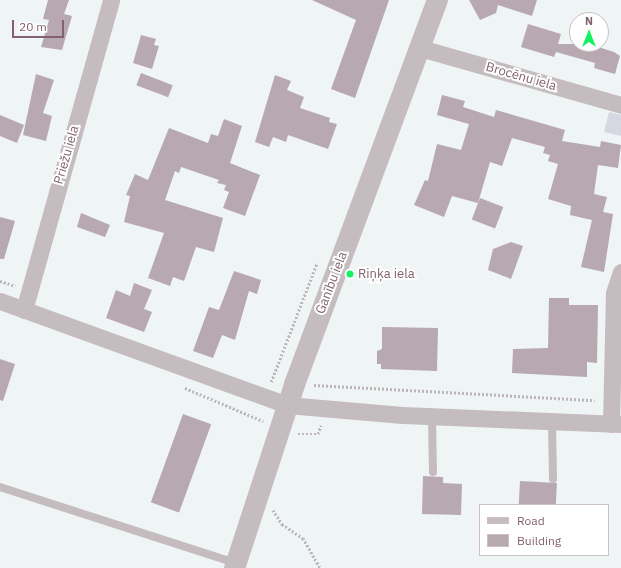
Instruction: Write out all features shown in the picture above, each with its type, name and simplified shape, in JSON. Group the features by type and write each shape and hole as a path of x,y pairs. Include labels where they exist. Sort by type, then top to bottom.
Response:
{"street":[{"name":"Priežu iela","path":"24,310 111,0"},
{"name":"Ganību iela","path":"238,566 287,405 437,0"},
{"name":"Brocēnu iela","path":"420,48 621,105"},
{"path":"0,301 287,405 432,416 616,424 610,401 614,293 621,272"}],"lane":[{"path":"432,416 433,472"},
{"path":"552,421 553,479"},
{"path":"0,488 238,566"}],"path":[{"path":"335,386 610,401"},
{"path":"271,505 282,524 303,538 320,568"}],"shaded area":[{"path":"609,112 621,115 621,136 604,132"}],"building":[{"path":"48,0 69,0 64,14 72,16 62,50 41,47 49,20 43,19"},
{"path":"312,0 389,0 355,98 331,89 356,20"},
{"path":"469,0 537,0 532,16 498,5 496,13 480,20"},
{"path":"528,24 561,34 558,44 569,44 569,52 609,52 609,50 620,56 615,74 594,68 595,63 556,52 554,57 521,47"},
{"path":"141,35 156,39 154,45 159,46 152,69 133,63"},
{"path":"141,73 173,85 168,97 136,85"},
{"path":"36,74 54,80 43,113 52,116 46,141 23,135"},
{"path":"275,75 291,81 287,90 304,97 300,108 330,118 329,122 337,124 328,149 288,135 286,142 273,137 269,147 255,142"},
{"path":"442,95 465,101 463,107 494,117 496,110 565,130 562,141 600,147 601,141 621,145 618,168 598,165 594,194 607,197 603,212 613,214 604,272 581,267 592,220 570,215 571,206 548,199 558,164 548,161 550,155 543,153 545,147 512,138 502,166 490,162 478,203 452,196 444,217 414,205 425,180 428,181 437,144 461,150 469,124 437,115"},
{"path":"0,115 24,125 17,143 0,136"},
{"path":"224,119 242,126 230,163 260,175 245,216 223,208 229,192 224,190 226,185 217,183 219,180 181,167 179,173 175,171 165,200 223,218 214,252 196,247 184,281 173,277 170,286 148,278 164,233 124,222 130,196 126,195 135,174 148,180 169,128 208,143 211,134 218,136"},
{"path":"480,198 503,207 495,228 472,219"},
{"path":"81,213 110,225 105,237 77,227"},
{"path":"0,217 15,221 4,259 0,259"},
{"path":"511,242 523,246 511,279 488,270 493,249"},
{"path":"234,271 261,280 257,294 249,291 235,340 222,335 213,358 193,351 209,307 219,310"},
{"path":"134,283 152,290 144,309 152,312 144,332 106,318 116,290 130,296"},
{"path":"549,298 569,298 569,305 598,305 597,363 587,362 587,377 512,373 513,349 548,348"},
{"path":"382,327 438,328 437,371 381,369 381,364 377,364 377,351 382,349"},
{"path":"0,359 15,364 3,401 0,400"},
{"path":"183,414 211,424 179,513 151,502"},
{"path":"423,476 443,477 443,483 462,484 461,515 422,514"},
{"path":"520,481 557,483 556,504 519,504"}],"place":[{"name":"Riņķa iela","path":"350,274"}]}
